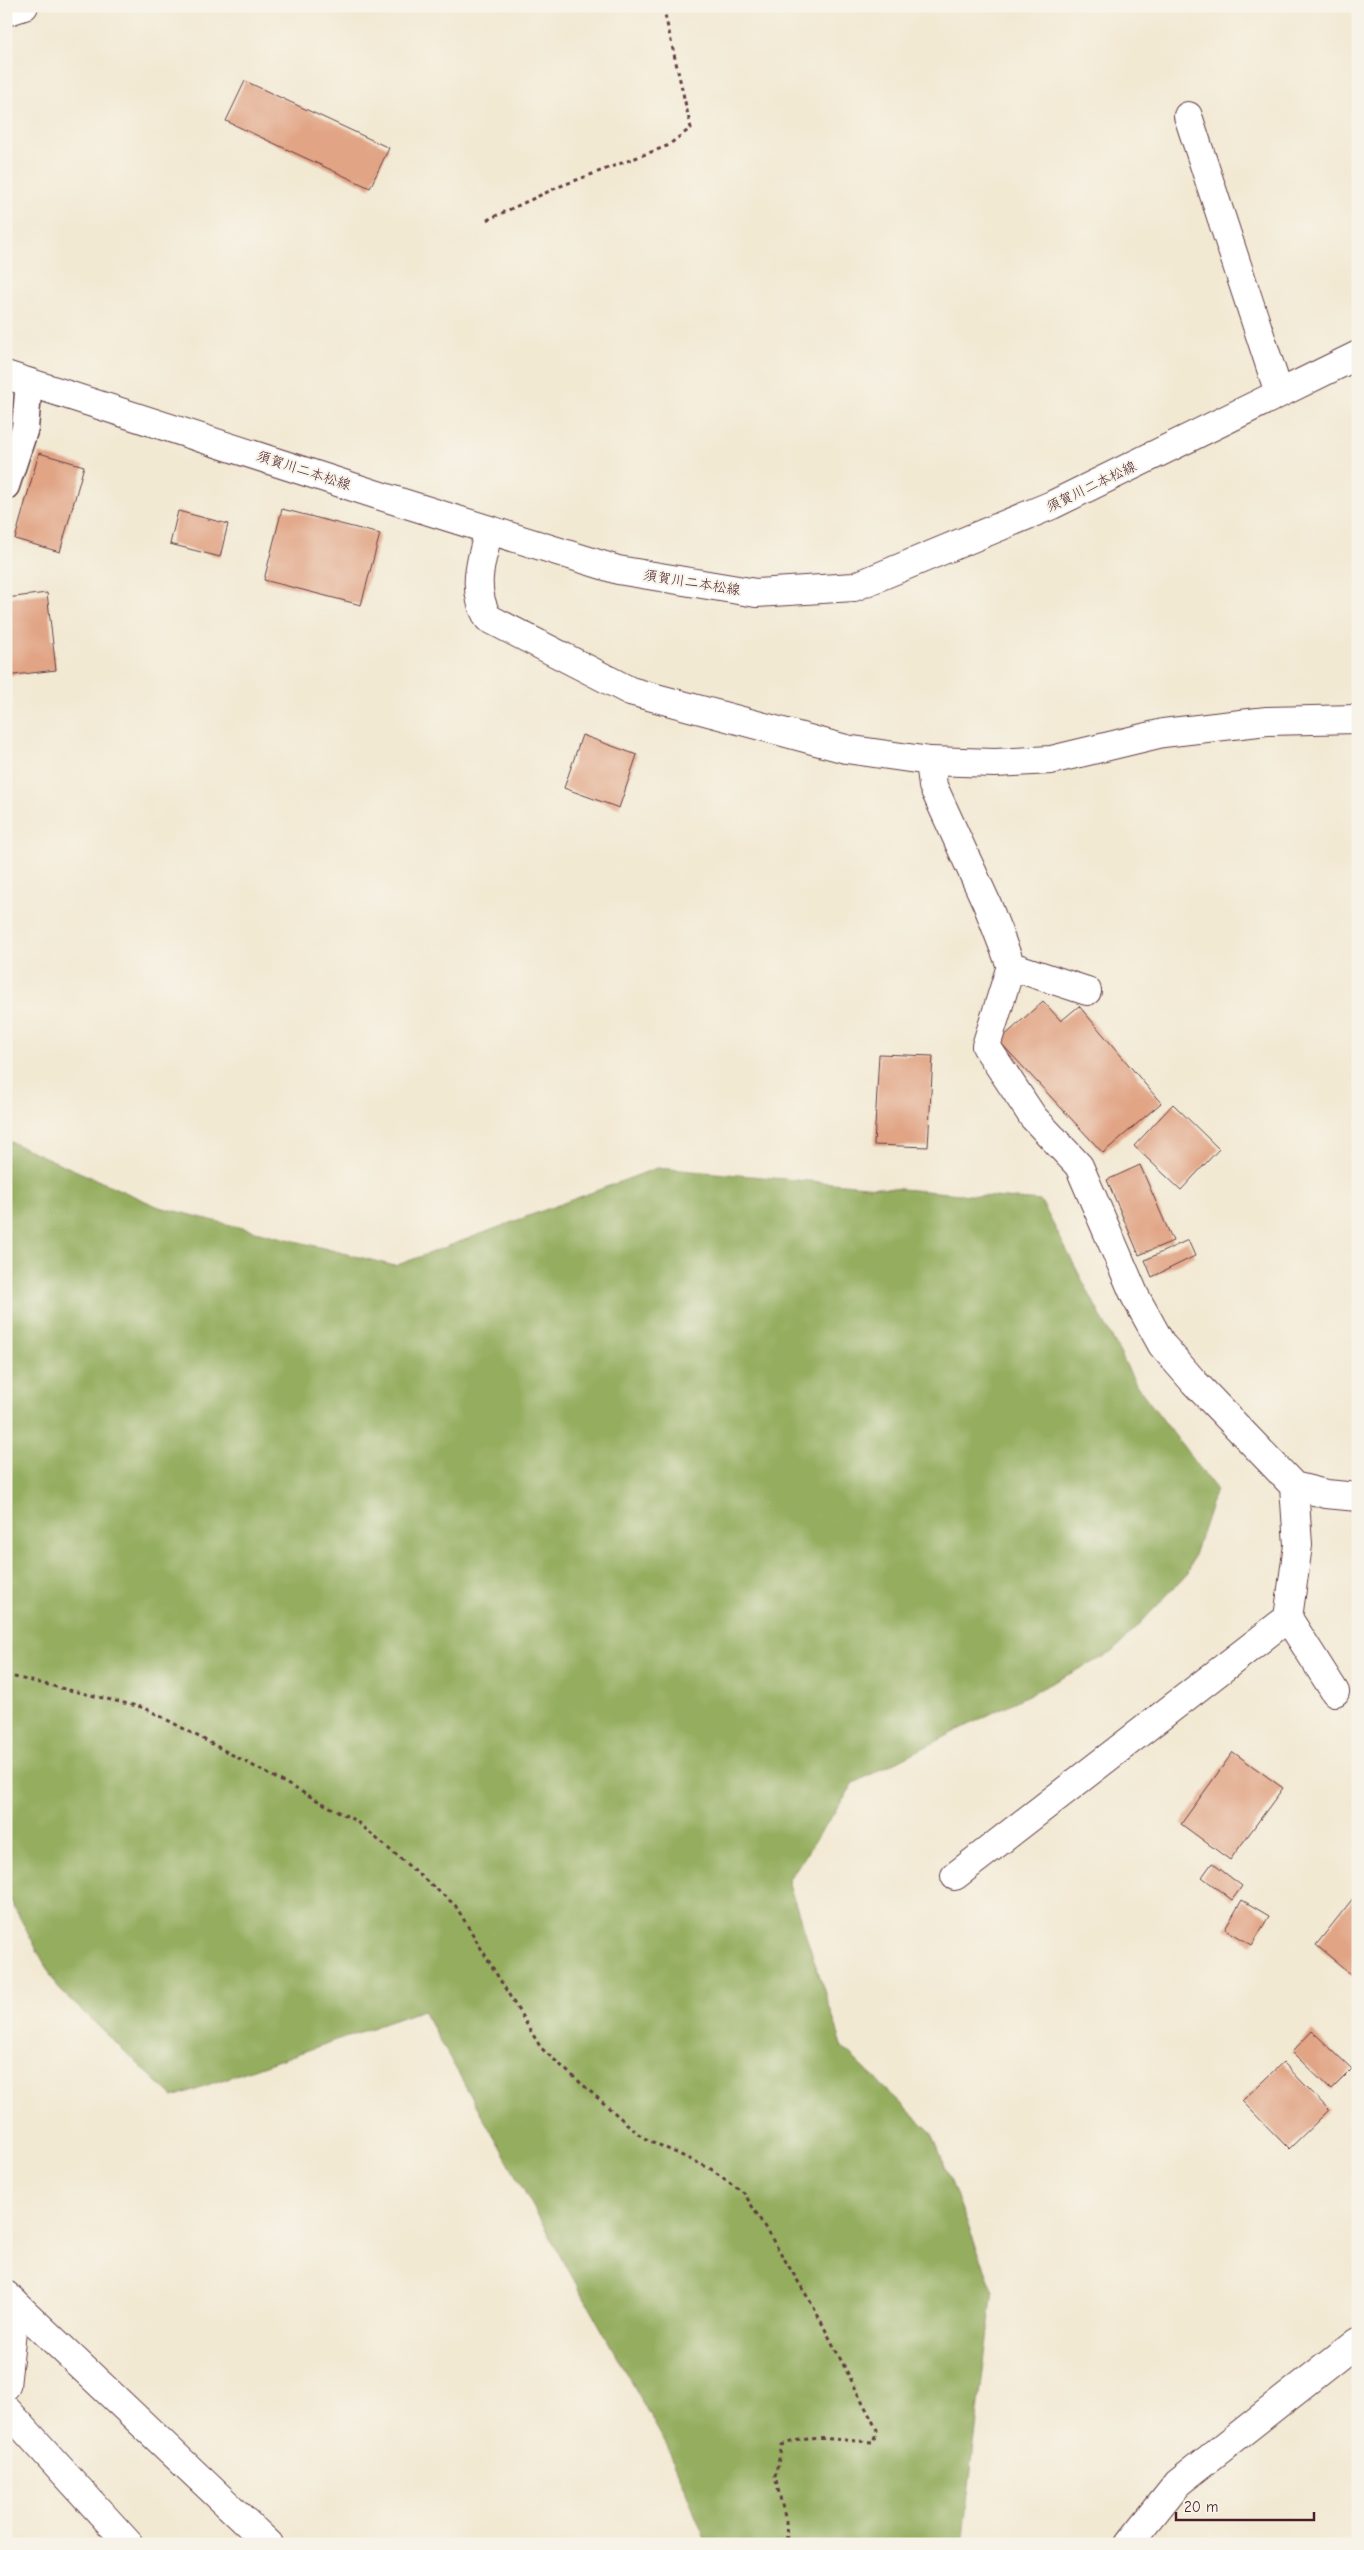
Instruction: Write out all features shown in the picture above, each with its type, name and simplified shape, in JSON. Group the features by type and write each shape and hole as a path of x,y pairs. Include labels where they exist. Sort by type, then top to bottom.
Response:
{"street":[{"path":"6,12 24,6"},
{"path":"1188,116 1279,393"},
{"name":"須賀川二本松線","path":"18,379 618,570 756,593 854,586 1052,505 1358,355"},
{"path":"488,530 478,574 479,602 488,618 630,691 846,748 930,761 996,764 1051,760 1163,733 1267,721 1358,719"},
{"path":"930,761 933,786 987,904 1011,966 986,1046 1033,1117 1080,1166 1135,1296 1162,1345 1194,1382 1294,1486 1326,1494 1358,1497"},
{"path":"1011,966 1087,991"},
{"path":"1294,1486 1298,1545 1288,1618 1335,1692"},
{"path":"955,1876 1288,1618"},
{"path":"6,2386 10,2299"},
{"path":"10,2299 269,2544"},
{"path":"1129,2544 1178,2483 1358,2341"},
{"path":"6,2409 129,2544"}],"lane":[{"path":"6,486 25,428 18,379"}],"path":[{"path":"487,220 558,187 667,146 691,128 663,6"},
{"path":"6,1675 145,1708 356,1821 455,1905 508,1998 541,2048 642,2137 711,2169 744,2193 813,2306 877,2430 873,2442 829,2438 797,2439 782,2445 775,2477 786,2522 787,2544"}],"green space":[{"path":"6,1140 159,1207 395,1266 657,1168 1041,1201 1137,1386 1216,1489 1188,1573 1113,1652 854,1783 788,1881 843,2048 932,2133 993,2290 962,2544 707,2544 668,2448 423,2010 173,2097 57,1987 6,1892"}],"building":[{"path":"245,81 389,148 370,188 226,121"},
{"path":"39,453 84,466 60,552 15,539"},
{"path":"282,509 380,534 361,605 264,580"},
{"path":"178,511 228,524 220,557 170,544"},
{"path":"47,593 56,670 6,676 6,598"},
{"path":"582,735 637,755 619,808 564,788"},
{"path":"1043,1001 1061,1021 1079,1006 1161,1103 1103,1153 999,1041"},
{"path":"879,1054 933,1056 928,1147 874,1145"},
{"path":"1173,1104 1219,1149 1181,1190 1134,1146"},
{"path":"1140,1165 1173,1241 1139,1255 1107,1180"},
{"path":"1188,1240 1195,1256 1152,1277 1145,1260"},
{"path":"1233,1752 1283,1788 1230,1860 1181,1824"},
{"path":"1212,1863 1242,1886 1232,1900 1202,1877"},
{"path":"1358,1892 1358,1980 1316,1945"},
{"path":"1242,1900 1269,1916 1252,1945 1225,1929"},
{"path":"1312,2031 1352,2069 1331,2090 1292,2052"},
{"path":"1283,2062 1329,2110 1289,2149 1242,2101"}]}
